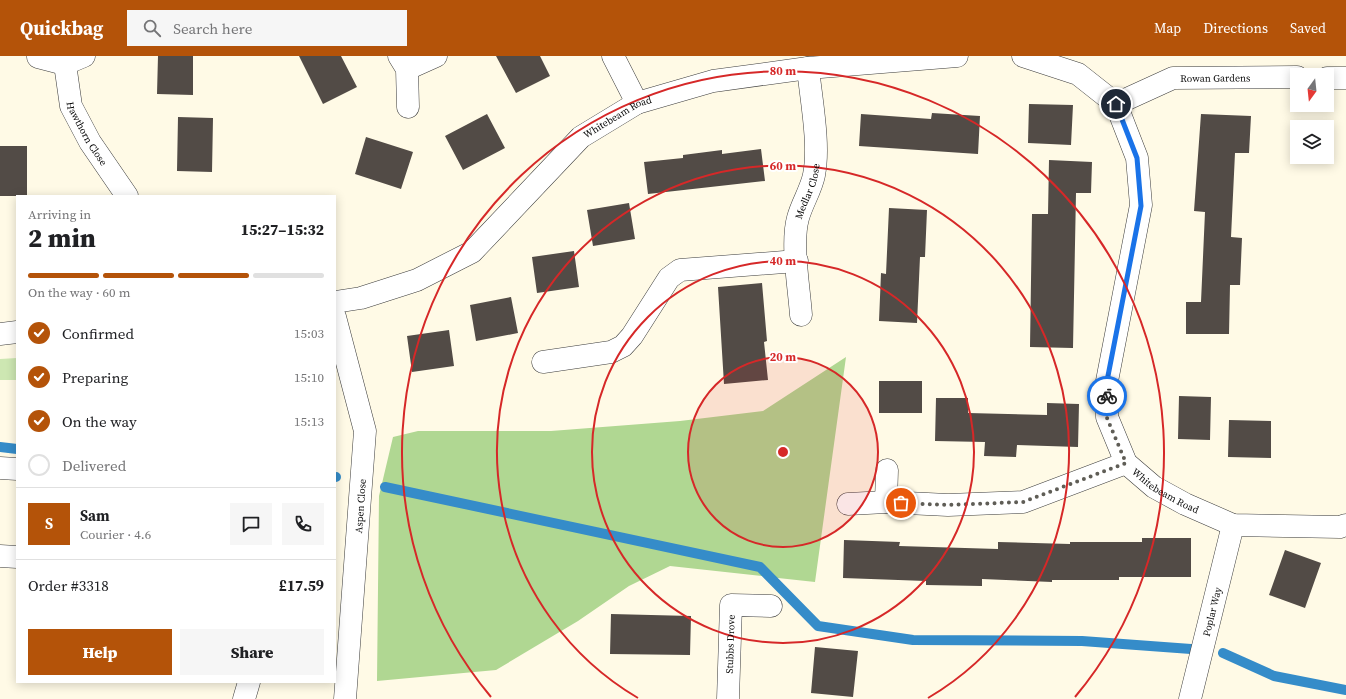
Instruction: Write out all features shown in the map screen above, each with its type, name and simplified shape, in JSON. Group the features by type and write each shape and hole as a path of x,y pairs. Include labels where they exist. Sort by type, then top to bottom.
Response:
{"street":[{"name":"Hawthorn Close","path":"38,56 75,60 71,106 90,142 126,195"},
{"path":"408,107 403,62 436,56"},
{"path":"613,56 637,103"},
{"name":"Whitebeam Road","path":"336,302 361,298 417,280 472,252 581,137 637,103 713,81 808,68 957,56"},
{"path":"1023,56 1078,74 1116,104"},
{"name":"Medlar Close","path":"801,315 795,238 798,217 808,195 814,174 816,152 808,68"},
{"name":"Rowan Gardens","path":"1116,104 1173,78 1290,77"},
{"path":"1334,78 1346,78"},
{"name":"Whitebeam Road","path":"1116,104 1137,158 1141,206 1107,381 1107,418 1126,463 1154,487 1185,504 1233,525 1340,527 1346,525"},
{"path":"543,362 611,352 623,346 632,336 669,278 680,270 797,261"},
{"name":"Aspen Close","path":"336,321 365,431 345,699"},
{"path":"0,334 16,332"},
{"path":"848,504 886,502 948,505 1023,502 1126,463"},
{"path":"0,468 16,469"},
{"path":"886,502 887,470"},
{"name":"Poplar Way","path":"1190,699 1233,525"},
{"path":"0,556 16,557"},
{"name":"Stubbs Drove","path":"728,699 731,605 771,606"},
{"path":"244,699 249,683"}],"green space":[{"path":"846,357 815,582 670,566 629,586 578,621 496,670 377,681 379,496 393,437 418,431 551,431 680,421 763,411"},
{"path":"16,358 16,380 0,380 0,359"}],"building":[{"path":"158,56 193,56 193,95 157,94"},
{"path":"299,56 341,56 357,87 323,104"},
{"path":"496,56 540,56 550,76 516,93"},
{"path":"1029,104 1073,105 1071,145 1028,143"},
{"path":"932,113 980,116 978,154 859,146 861,114 931,119"},
{"path":"487,114 505,148 463,170 445,136"},
{"path":"1201,114 1251,116 1249,153 1235,153 1231,237 1242,238 1240,285 1230,285 1229,334 1186,334 1186,302 1201,302 1205,212 1194,211"},
{"path":"178,117 213,118 212,172 177,171"},
{"path":"366,137 413,152 401,189 355,174"},
{"path":"0,146 27,146 27,195 0,196"},
{"path":"761,149 765,181 648,194 644,162 683,158 683,155 722,150 722,154"},
{"path":"1049,160 1092,162 1091,193 1076,193 1073,348 1030,347 1032,214 1048,214"},
{"path":"629,203 635,239 593,246 587,210"},
{"path":"889,208 927,210 925,257 920,257 917,323 879,321 881,273 886,274"},
{"path":"574,251 579,287 537,293 532,257"},
{"path":"762,283 767,341 764,342 768,380 724,384 718,287"},
{"path":"511,297 518,333 476,341 470,305"},
{"path":"449,330 454,366 412,372 407,336"},
{"path":"879,381 922,381 922,413 879,413"},
{"path":"1179,396 1211,397 1210,440 1178,439"},
{"path":"936,398 968,398 968,413 1047,415 1047,403 1079,404 1078,447 1017,445 1016,457 984,456 985,442 935,441"},
{"path":"1229,420 1271,421 1271,458 1228,457"},
{"path":"1142,538 1191,538 1191,577 1119,577 1119,580 1052,580 1052,582 982,579 982,586 926,585 926,581 843,578 844,540 900,542 899,546 998,549 998,542 1070,544 1070,542 1142,542"},
{"path":"1285,550 1321,563 1305,608 1269,595"},
{"path":"611,614 691,616 690,655 610,654"},
{"path":"815,647 858,651 853,697 811,693"}],"waterway":[{"path":"0,447 16,449"},
{"path":"385,487 760,567 818,626 913,640 1082,641 1191,649"},
{"path":"1223,653 1274,676 1346,690"}],"way so far":[{"path":"901,503 948,505 1023,502 1126,463 1107,418 1107,396"}],"route":[{"path":"1107,396 1107,381 1141,206 1137,158 1116,104"}]}
